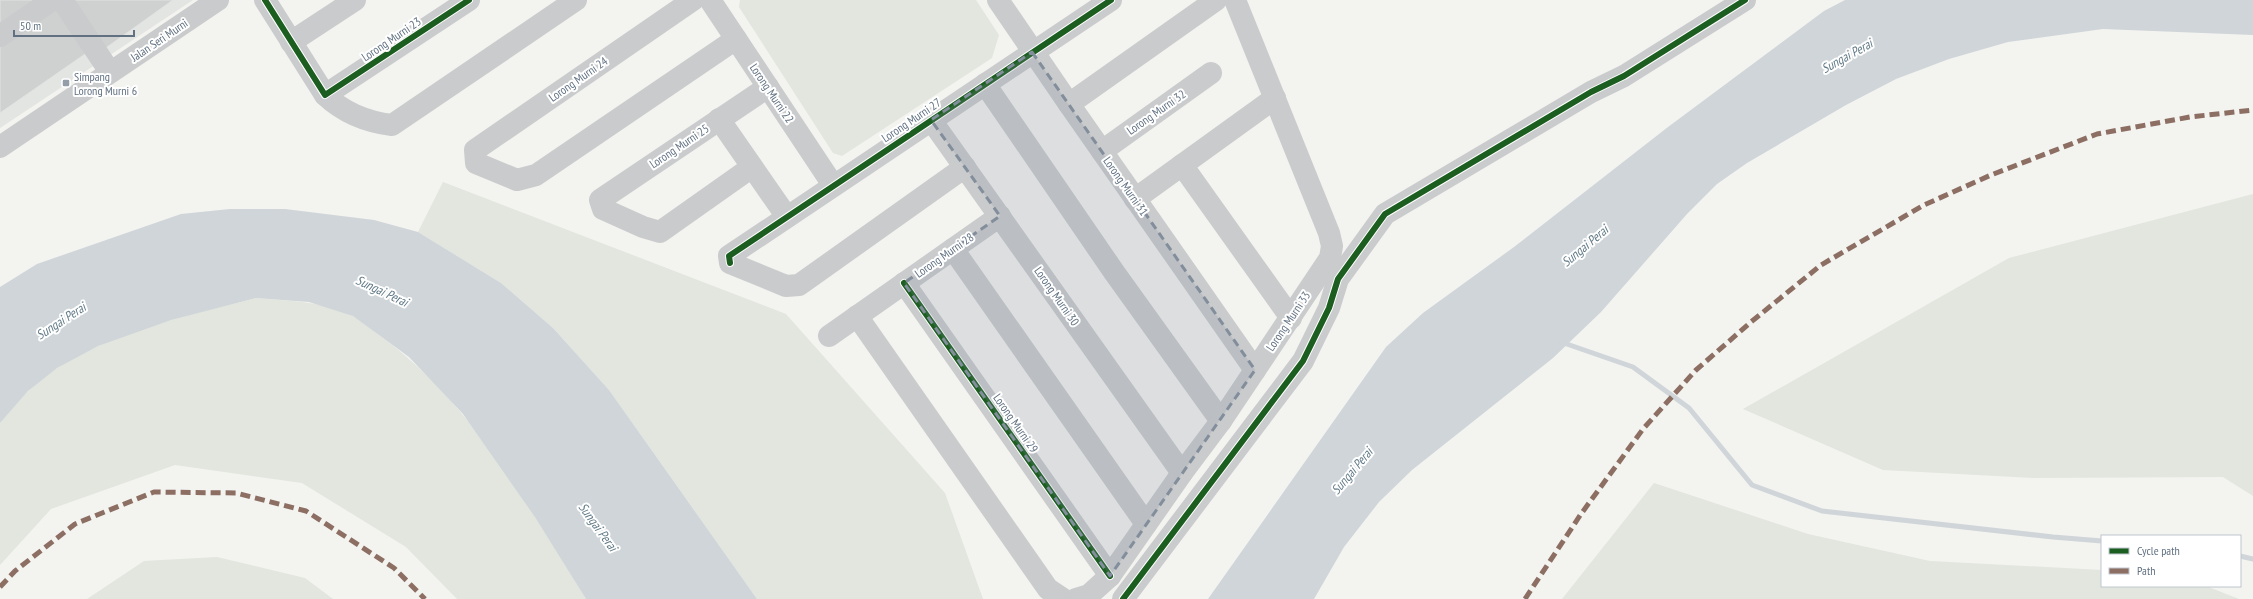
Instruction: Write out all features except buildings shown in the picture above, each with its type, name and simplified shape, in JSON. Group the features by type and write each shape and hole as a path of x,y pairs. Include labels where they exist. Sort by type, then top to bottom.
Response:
{"street":[{"path":"0,36 52,0"},
{"path":"62,0 110,72"},
{"name":"Jalan Seri Murni","path":"0,147 218,0"},
{"path":"265,0 325,96 335,105 371,123 392,125 576,0"},
{"path":"291,42 354,0"},
{"name":"Lorong Murni 23","path":"325,96 469,0"},
{"name":"Lorong Murni 24","path":"693,0 475,150 476,163 517,180 536,175 736,39"},
{"name":"Lorong Murni 22","path":"710,0 833,185"},
{"name":"Lorong Murni 27","path":"965,167 798,284 786,286 730,263 729,256 1111,0"},
{"path":"1069,104 1216,0"},
{"name":"Lorong Murni 33","path":"1076,599 1090,595 1110,576 1182,473 1221,421 1330,258 1332,246 1329,233 1235,0"},
{"path":"1123,599 1303,361 1329,308 1338,279 1384,214 1591,92 1624,76 1745,0"},
{"name":"Lorong Murni 31","path":"1000,1 1032,52 1255,370"},
{"name":"Lorong Murni 32","path":"1102,151 1211,73"},
{"path":"985,84 1114,272 1221,421"},
{"name":"Lorong Murni 25","path":"752,167 660,232 643,227 603,209 600,200 768,87"},
{"path":"1135,199 1275,98"},
{"path":"719,119 787,217"},
{"name":"Lorong Murni 30","path":"932,120 1182,473"},
{"path":"1182,164 1291,318"},
{"name":"Lorong Murni 28","path":"829,336 1000,216"},
{"path":"953,249 1146,524"},
{"name":"Lorong Murni 29","path":"904,283 1110,576"},
{"path":"857,316 1048,589 1063,599"}],"highlighted area":[{"path":"1032,52 1255,370 1110,576 904,283 1000,216 931,120"}],"shaded area":[{"path":"0,0 193,0 0,128"},
{"path":"740,0 976,0 999,35 992,58 842,156 833,153 739,7"},
{"path":"443,182 786,314 945,493 983,599 757,599 609,390 553,328 501,283 418,232"},
{"path":"2253,194 2253,496 2223,477 2034,478 1883,470 1743,409 2009,258"},
{"path":"256,298 306,302 342,311 361,321 415,364 444,393 496,458 543,528 586,599 457,599 406,547 302,483 175,465 51,509 0,565 0,423 26,393 57,368 103,343 154,325"},
{"path":"1654,483 1808,534 1930,561 2101,570 2101,587 2209,587 2239,599 1562,599"},
{"path":"217,557 305,578 333,599 87,599 144,561"}],"water":[{"name":"Sungai Perai","path":"1845,0 2253,0 2253,35 2103,29 2008,42 1949,59 1896,79 1846,105 1747,163 1717,184 1687,214 1601,312 1553,358 1412,470 1379,502 1344,547 1314,599 1208,599 1386,347 1423,313 1514,247 1668,127 1824,11"},
{"name":"Sungai Perai","path":"230,209 285,209 374,220 418,232 501,283 553,328 609,390 757,599 586,599 535,517 463,414 409,357 353,316 309,302 256,298 171,320 98,346 57,368 28,391 0,423 0,287 37,264 181,214"}],"waterway":[{"path":"1561,342 1633,367 1689,408 1752,485 1822,511 2053,537 2101,541"},
{"path":"2241,556 2253,559"}],"marked path":[{"path":"1525,599 1581,514 1643,429 1696,370 1751,322 1821,265 1924,205 1991,175 2097,134 2190,117 2253,110"},
{"path":"0,587 15,571 75,524 154,492 236,493 306,511 394,568 425,599"}],"cycle path":[{"path":"265,0 325,95 469,0"},
{"path":"730,263 729,256 1111,0"},
{"path":"1123,599 1303,361 1329,308 1338,279 1385,214 1591,92 1624,76 1745,0"},
{"path":"904,283 1110,576"}],"place":[{"name":"Simpang Lorong Murni 6","path":"66,83"}]}
